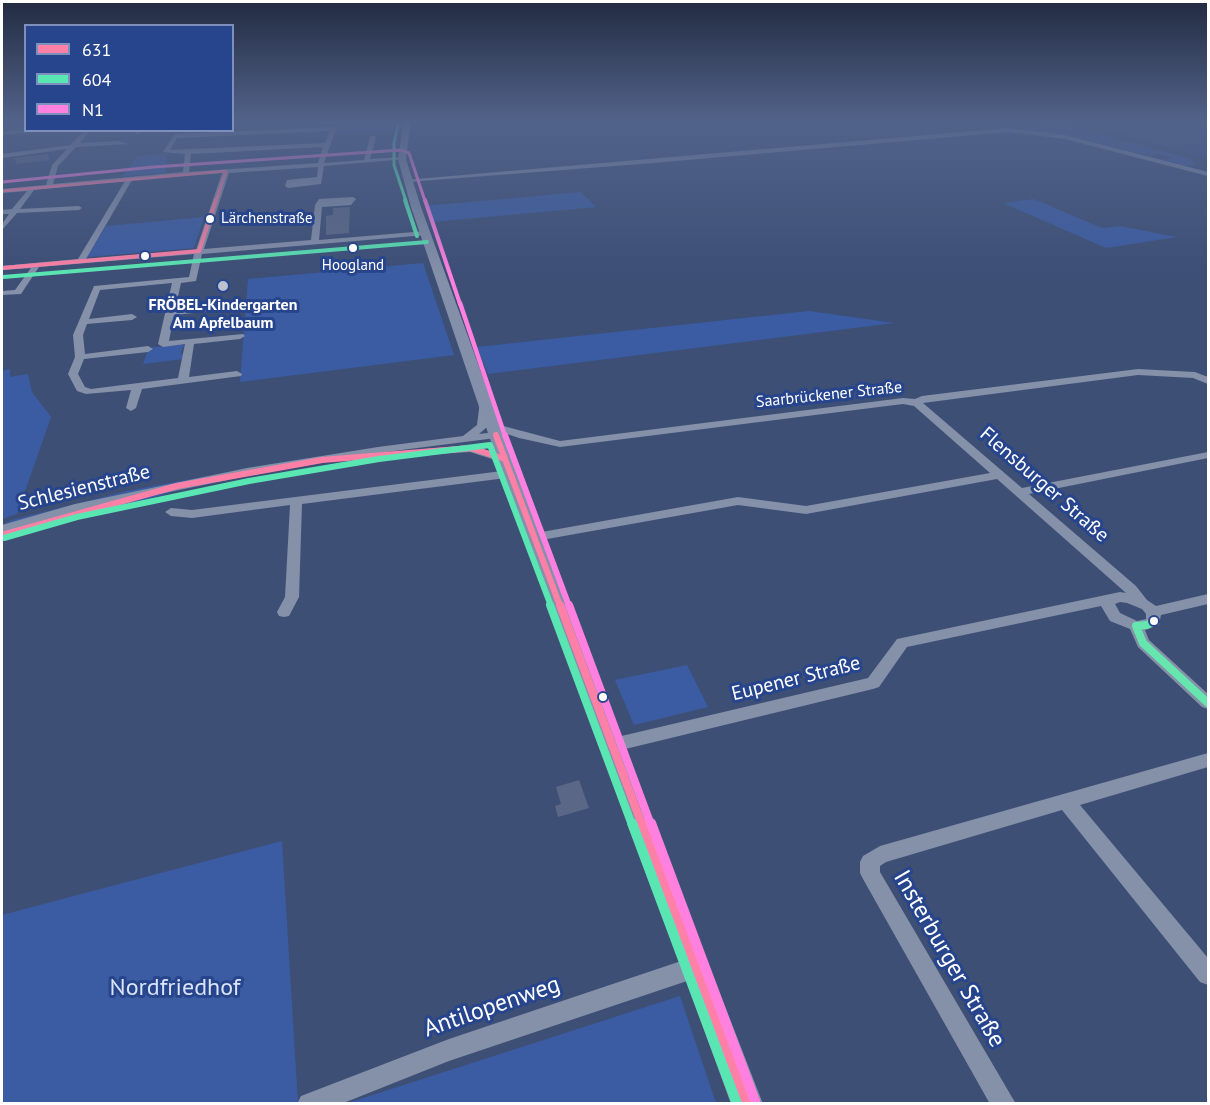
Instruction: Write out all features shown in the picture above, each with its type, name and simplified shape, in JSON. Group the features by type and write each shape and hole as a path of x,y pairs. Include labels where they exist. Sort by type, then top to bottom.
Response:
{"main road":[{"path":"406,172 507,466 536,537 747,1104"}],"street":[{"path":"49,186 53,172"},
{"path":"2,191 215,172"},
{"path":"226,172 199,251 193,279 97,288 78,335 80,357 73,374 84,390 95,392 237,374"},
{"path":"320,172 320,179"},
{"path":"408,180 517,172"},
{"path":"81,261 130,178"},
{"path":"2,228 32,188"},
{"path":"315,242 318,205"},
{"path":"2,212 79,207"},
{"path":"2,268 386,236 426,236"},
{"path":"2,293 18,292 37,265"},
{"path":"177,282 163,344 240,336"},
{"path":"170,313 243,305"},
{"path":"83,322 132,317"},
{"path":"183,381 190,342"},
{"path":"80,357 147,349"},
{"name":"Saarbrückener Straße","path":"495,433 560,444 903,401 917,403 922,399 1138,372 1195,375 1209,381"},
{"path":"131,408 137,387"},
{"path":"468,437 482,426 484,401"},
{"name":"Flensburger Straße","path":"917,403 1131,589 1140,602 1153,612"},
{"name":"Schlesienstraße","path":"2,529 75,508 177,486 378,450 495,433"},
{"name":"Schlesienstraße","path":"322,460 422,452 495,433"},
{"path":"422,452 471,448 507,466"},
{"path":"1019,492 1209,456"},
{"path":"171,512 192,514 296,502 507,466"},
{"path":"536,537 738,501 806,510 999,475"},
{"name":"Schlesienstraße","path":"2,535 177,486"},
{"path":"284,612 292,597 296,502"},
{"name":"Eupener Straße","path":"613,745 873,682 902,643 1112,599 1130,598 1140,602"},
{"path":"1112,599 1108,603 1109,610 1114,617 1136,626 1147,625 1154,621 1153,612 1209,599"},
{"path":"1136,626 1143,643 1209,703"},
{"name":"Insterburger Straße","path":"1004,1104 868,866 874,858 880,855 1209,760"},
{"path":"1066,801 1209,974"},
{"name":"Antilopenweg","path":"309,1104 449,1050 696,967"}],"green space":[{"path":"126,172 165,172 165,173 123,176"},
{"path":"581,192 596,207 432,222 425,206"},
{"path":"1034,199 1102,228 1120,226 1177,237 1106,248 1003,203"},
{"path":"204,217 194,248 87,257 106,226"},
{"path":"423,263 454,355 240,382 248,279"},
{"path":"809,311 894,323 488,374 477,347"},
{"path":"181,344 185,346 181,354 184,355 183,359 143,364 149,348"},
{"path":"10,369 10,377 28,374 32,392 51,417 17,514 2,519 2,371"},
{"path":"316,456 125,494 2,525 12,520 127,491"},
{"path":"166,492 170,493 2,539 2,537 47,523"},
{"path":"687,665 708,707 634,725 615,680"},
{"name":"Nordfriedhof","path":"282,841 298,1103 2,1104 2,915"},
{"path":"680,996 716,1103 348,1103"}],"building":[{"path":"350,207 349,233 326,235 326,216 333,215 333,208"},
{"path":"579,780 589,808 558,817 555,806 561,804 556,787"}],"transit line":[{"name":"N1","path":"2,182 108,172"},
{"name":"631","path":"2,191 220,172"},
{"name":"631","path":"199,251 226,172"},
{"name":"604","path":"396,172 417,236"},
{"name":"N1","path":"415,172 508,444 755,1101"},
{"name":"604","path":"3,277 427,242"},
{"name":"631","path":"2,268 199,251"},
{"name":"631","path":"496,435 747,1104"},
{"name":"604","path":"4,538 77,517 249,481 379,459 490,445 737,1104"},
{"name":"631","path":"2,535 177,486 322,460 471,448 505,459"},
{"path":"1154,621 1147,625 1136,626 1143,643 1208,703"}],"place":[{"name":"Lärchenstraße","path":"210,219"},
{"name":"Hoogland","path":"353,248"},
{"name":"FRÖBEL-Kindergarten Am Apfelbaum","path":"223,286"}]}
